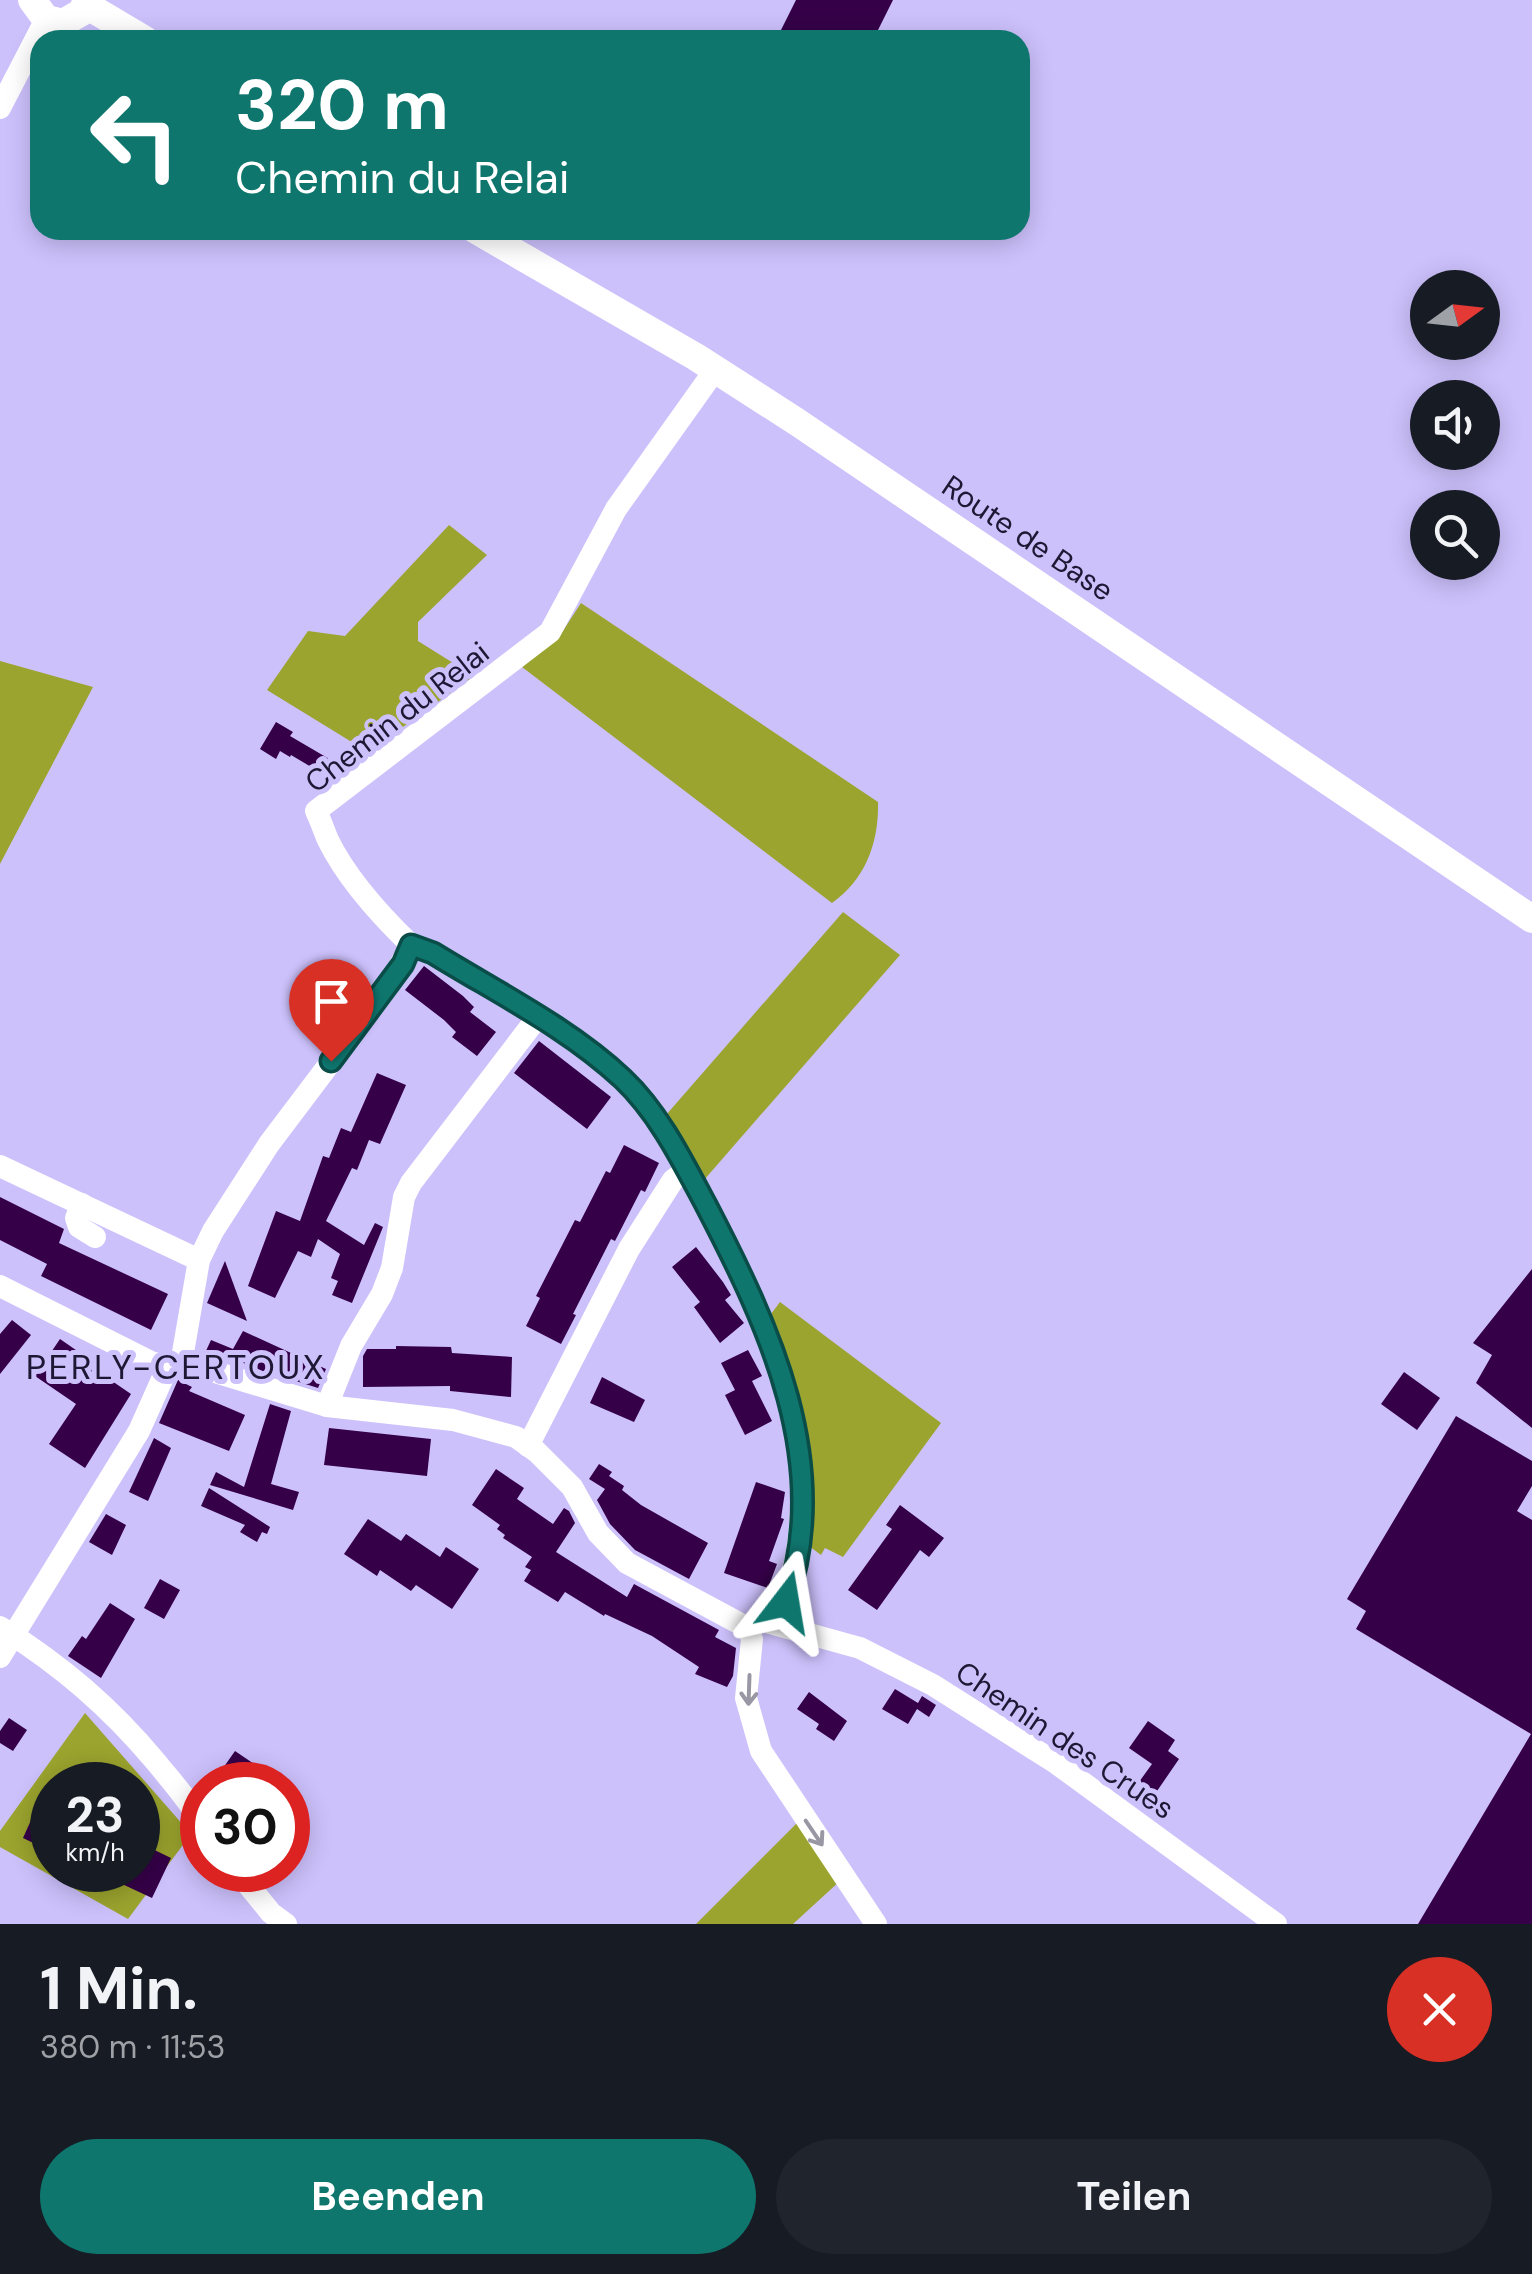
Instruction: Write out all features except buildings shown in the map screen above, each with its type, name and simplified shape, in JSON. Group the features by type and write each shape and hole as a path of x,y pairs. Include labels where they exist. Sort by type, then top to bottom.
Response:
{"main road":[{"path":"39,10 63,23 73,20 86,2 129,30"},
{"name":"Route de Base","path":"493,240 798,422 1532,919"}],"street":[{"path":"0,108 30,33"},
{"name":"Chemin du Relai","path":"411,945 383,918 356,881 329,842 316,811 550,632 616,508 715,370"},
{"path":"0,1657 7,1631 138,1430 175,1365 200,1260 213,1231 269,1144 389,985 411,945 433,953 591,1052 626,1082 666,1134 736,1259 777,1355 801,1464 800,1542 794,1581 779,1624"},
{"path":"327,1406 351,1346 382,1294 392,1268 404,1197 411,1183 537,1018"},
{"path":"0,1166 200,1260"},
{"path":"528,1446 629,1248 673,1180 687,1170"},
{"path":"82,1204 76,1218 79,1228 95,1237"},
{"path":"0,1286 152,1363 175,1365 327,1406 480,1425 516,1437 572,1486 598,1532 627,1562 748,1628 752,1639 746,1698 761,1751 876,1924"},
{"name":"Chemin des Crues","path":"748,1628 768,1621 860,1648 989,1718 1276,1924"},
{"path":"7,1631 54,1662 109,1709 180,1792"},
{"path":"254,1892 286,1924"}],"green space":[{"path":"449,525 487,555 418,622 418,641 474,676 368,752 267,690 308,631 345,636"},
{"path":"581,603 878,802 873,845 862,871 844,893 832,903 522,667 559,637"},
{"path":"0,661 93,687 0,864"},
{"path":"843,912 900,955 704,1180 666,1115"},
{"path":"780,1302 941,1423 843,1557 825,1548 821,1555 809,1546 811,1520 771,1314"},
{"path":"85,1713 128,1762 50,1762"},
{"path":"30,1789 30,1864 0,1847 0,1831"},
{"path":"160,1799 180,1821 180,1849 160,1876"},
{"path":"800,1820 841,1880 793,1924 696,1924"},
{"path":"80,1892 148,1892 128,1919"}],"district":[{"name":"PERLY-CERTOUX","path":"176,1367"}],"route":[{"path":"331,1061 389,985 411,945 433,953 591,1052 644,1102 736,1259 777,1355 803,1490 800,1542 794,1581 786,1602"}]}
